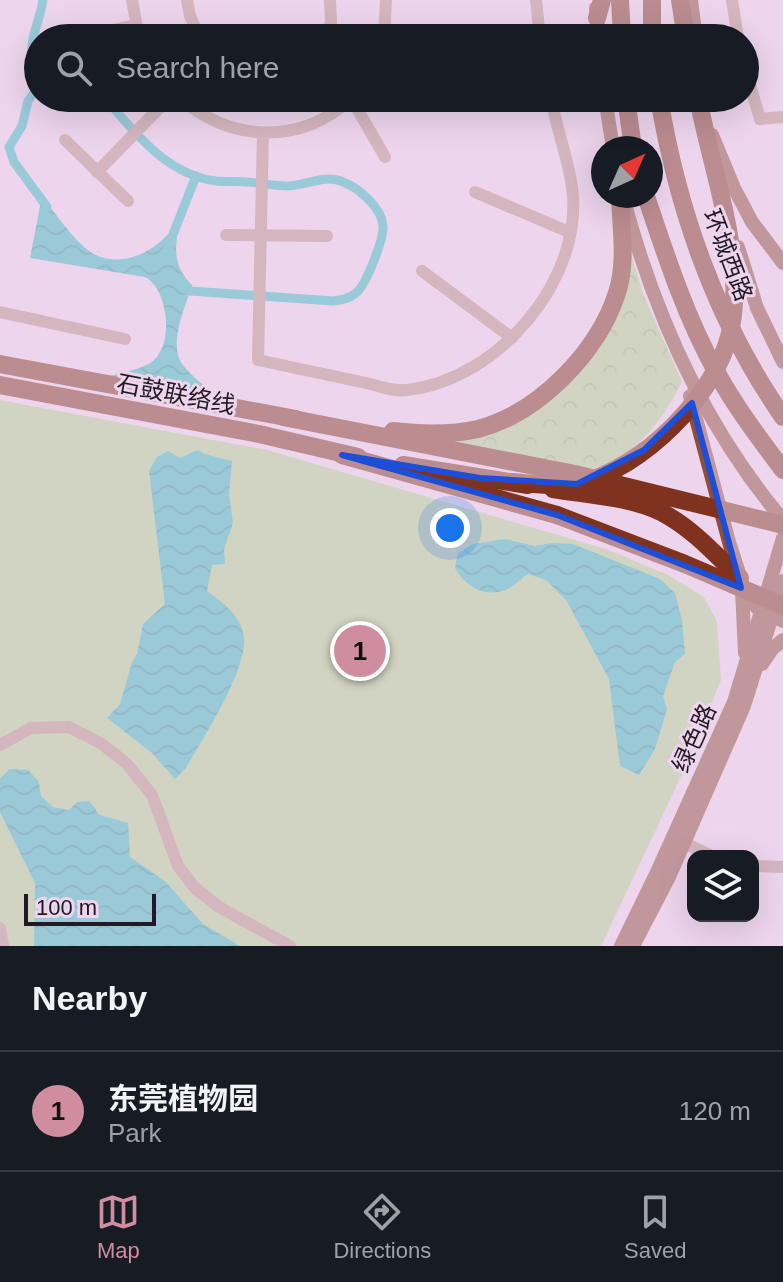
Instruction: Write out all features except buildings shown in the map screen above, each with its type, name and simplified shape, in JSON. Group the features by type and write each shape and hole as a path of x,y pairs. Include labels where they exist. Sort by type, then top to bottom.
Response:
{"highway":[{"path":"620,0 621,24"},
{"path":"652,0 652,24"},
{"path":"680,0 684,24"},
{"path":"628,112 631,136"},
{"name":"环城西路","path":"661,112 667,149 695,244 740,347 783,417"},
{"path":"513,482 577,484 599,477 622,464 667,432 685,412 702,390 724,348 730,333 734,276 701,112"},
{"path":"283,417 414,434 454,432 478,429 501,420 535,400 563,379 605,322 618,291 622,208"},
{"path":"650,208 697,332 717,373 783,470"},
{"name":"石鼓联络线","path":"0,364 283,417"},
{"name":"石鼓联络线","path":"0,385 259,434 342,455"},
{"path":"283,417 575,474 783,522"},
{"path":"342,455 639,504 663,513 700,539 740,578"},
{"path":"342,455 557,515 685,564 775,613"}],"main road":[{"path":"691,0 694,24"},
{"path":"607,112 611,136"},
{"path":"708,112 745,276 783,362"},
{"path":"712,133 734,188 752,222 783,263"},
{"path":"626,208 651,293 703,404 757,489 783,522"},
{"path":"671,338 694,408 740,578 751,603 775,613"},
{"name":"绿色路","path":"775,613 783,538"},
{"path":"740,578 748,676"},
{"name":"绿色路","path":"621,946 748,676 775,613 783,581"},
{"path":"748,676 783,640"},
{"name":"绿色路","path":"633,946 684,843 736,726 748,676"}],"lane":[{"path":"132,0 136,24"},
{"path":"187,0 194,24"},
{"path":"330,0 330,24"},
{"path":"385,24 386,0"},
{"path":"536,0 539,24"},
{"path":"732,0 736,24"},
{"path":"97,172 155,112"},
{"path":"197,112 220,125 263,133 306,127 333,112"},
{"path":"359,112 385,157"},
{"path":"263,133 258,360 404,391 433,385 485,360 512,338 545,298 558,272 569,232 572,187 554,112"},
{"path":"758,112 760,119 783,117"},
{"path":"65,140 128,201"},
{"path":"475,192 569,232"},
{"path":"226,235 327,236"},
{"path":"422,271 512,338"},
{"path":"0,312 125,339"},
{"path":"0,745 31,728 69,727 102,744 127,764 152,795 178,866 195,888 219,907 290,946"},
{"path":"684,843 699,850"},
{"path":"759,866 783,867"},
{"path":"0,928 3,946"}],"highlighted area":[{"path":"692,403 741,588 557,515 342,455 480,478 577,484 644,450"}],"green space":[{"path":"630,251 644,296 682,382 646,436 621,457 592,469 579,469 441,440 516,421 537,410 576,377 598,350 613,324"},
{"path":"0,400 267,450 606,549 668,575 704,597 717,622 721,680 686,766 601,946 0,946"}],"water":[{"path":"42,196 77,241 93,254 104,258 116,260 139,255 150,250 168,234 177,238 178,263 192,285 177,335 178,355 194,377 219,398 107,377 149,363 160,352 166,316 159,292 145,277 30,258"},
{"path":"198,450 232,461 229,494 233,523 224,549 225,564 212,565 207,591 231,611 240,623 244,638 239,668 231,686 186,768 175,779 152,753 107,718 120,704 137,654 143,624 165,604 149,471 157,457 168,451 180,458"},
{"path":"505,539 535,546 573,544 660,579 675,593 682,620 685,654 675,662 663,696 667,709 655,749 639,775 620,766 609,679 566,600 546,580 528,574 506,590 490,592 470,585 455,568 458,553 473,544"},
{"path":"9,769 28,770 39,782 41,796 53,807 69,810 77,802 89,801 100,815 128,823 130,857 165,881 203,924 240,946 34,946 35,883 0,812 0,779"}],"waterway":[{"path":"37,24 43,0"},
{"path":"25,112 22,126 9,147 14,162 47,207"},
{"path":"117,112 153,150 198,177 284,186 323,179 336,180 362,194 382,219 381,241 369,272 356,293 348,298 333,301 190,291 181,287"},
{"path":"168,247 196,176"}],"place":[{"name":"东莞植物园","path":"360,651"}]}
